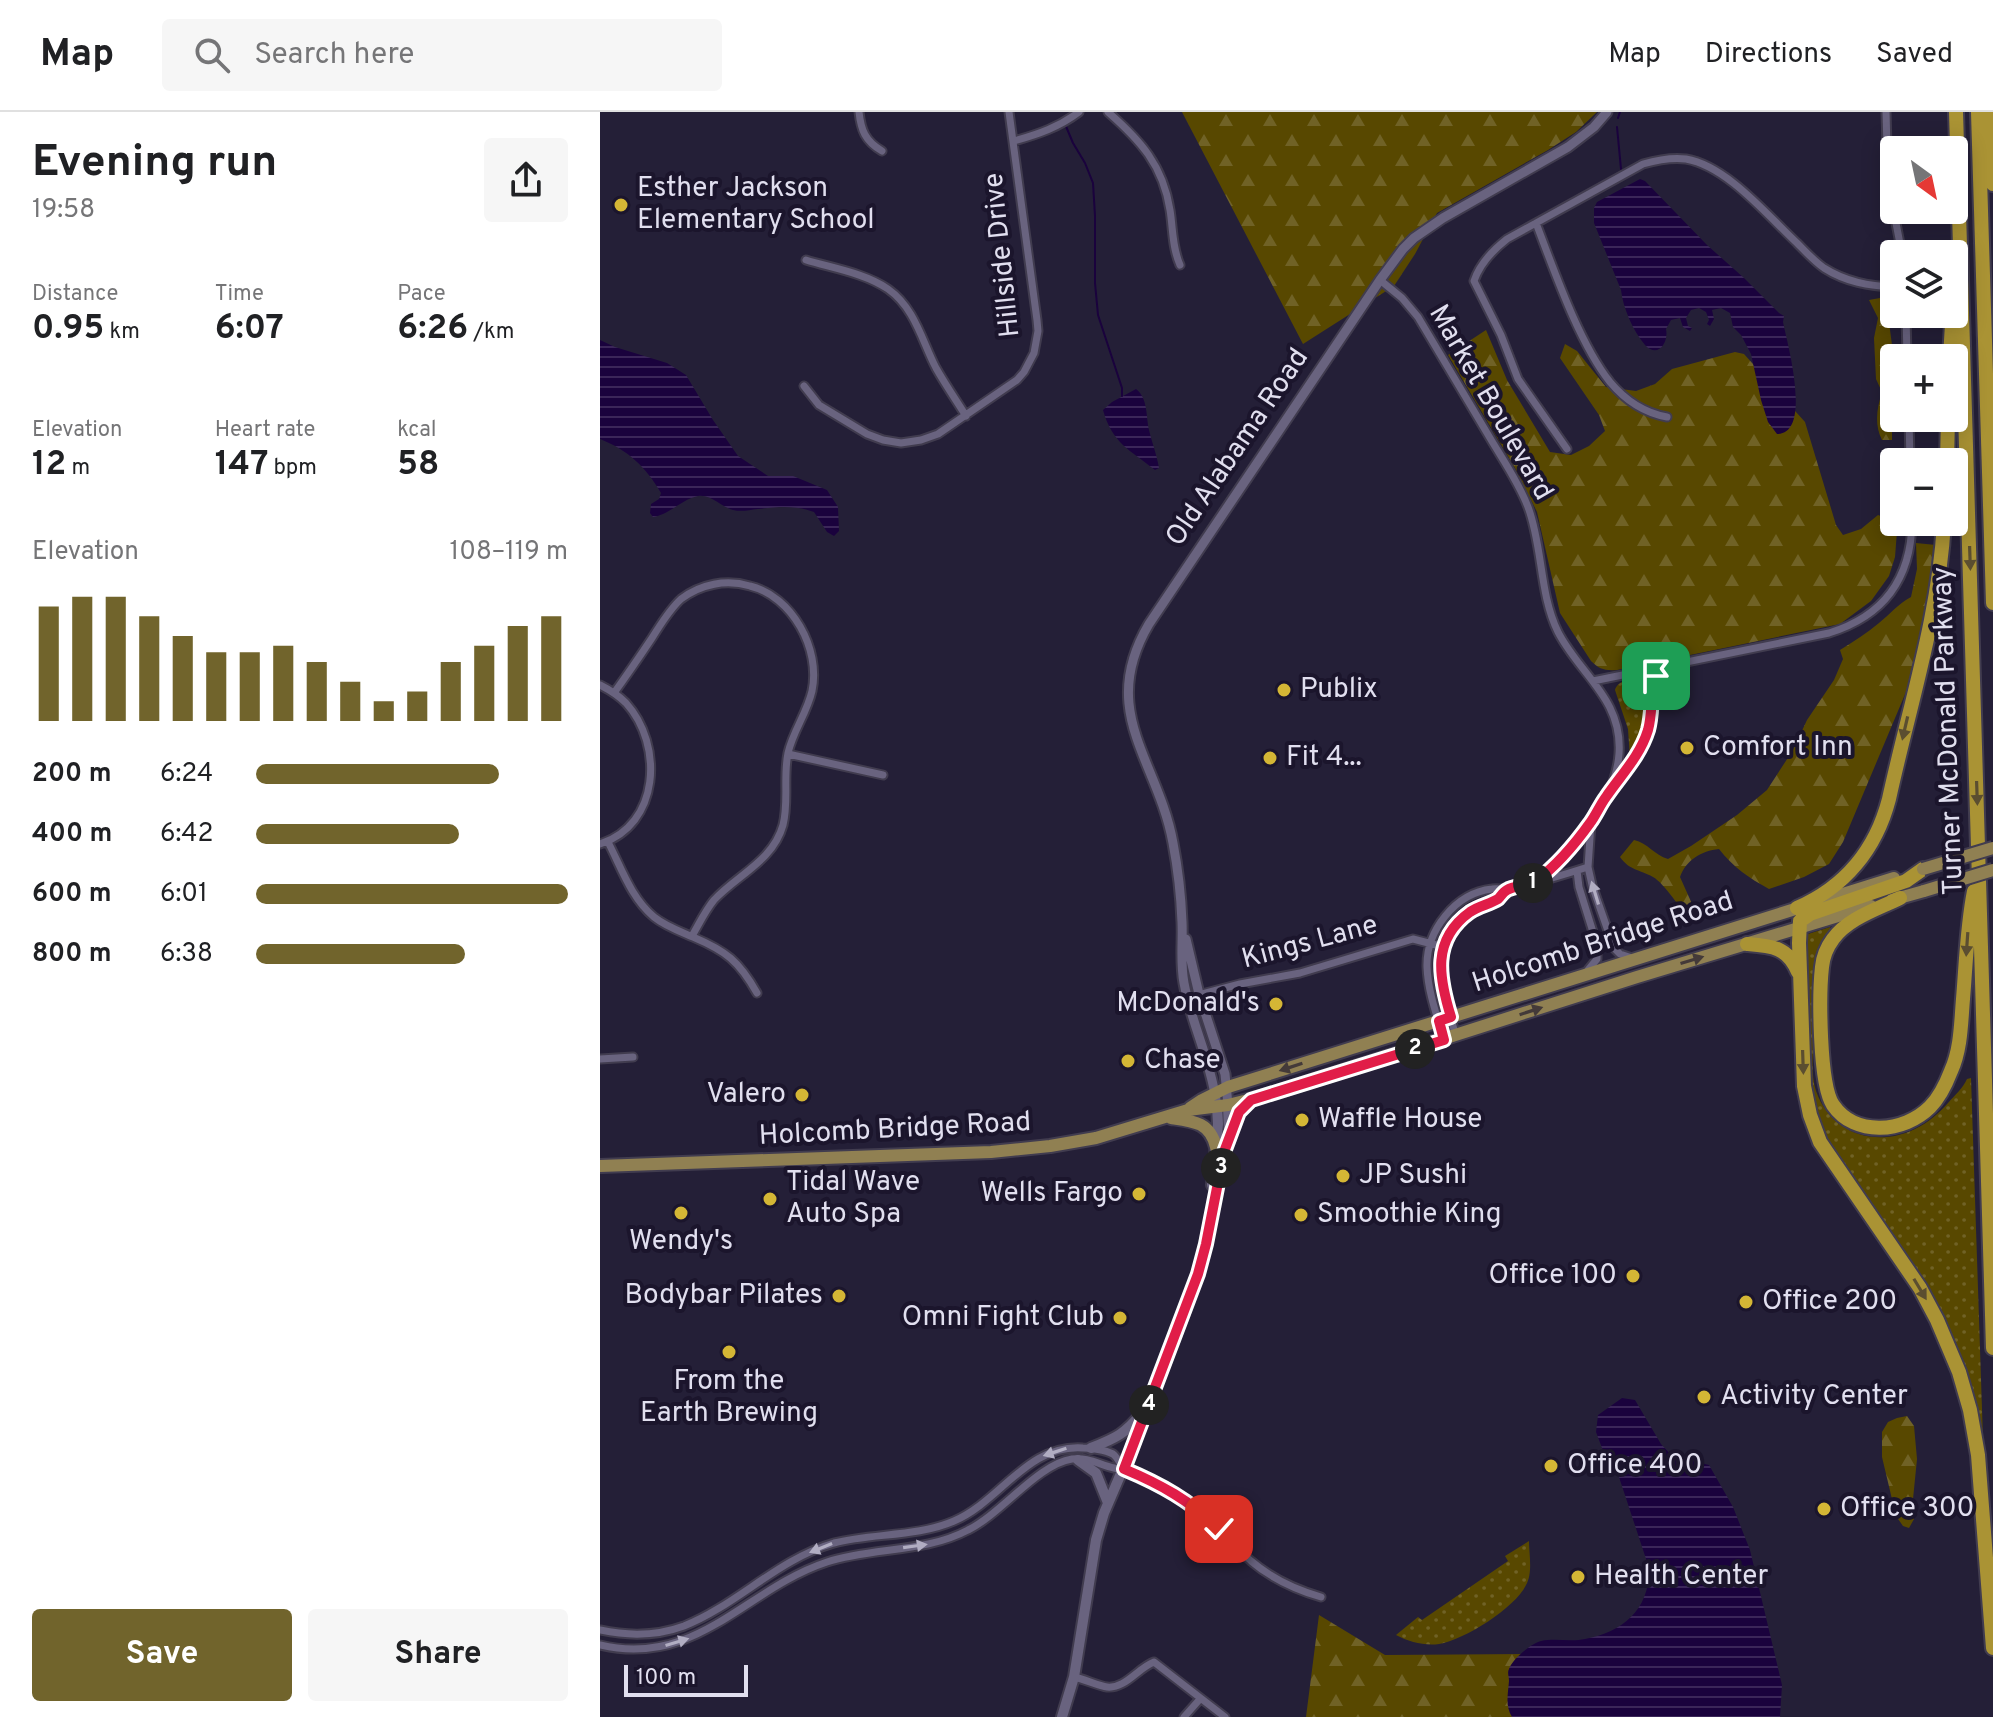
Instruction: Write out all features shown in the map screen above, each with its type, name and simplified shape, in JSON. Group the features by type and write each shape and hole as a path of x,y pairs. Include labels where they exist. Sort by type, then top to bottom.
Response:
{"highway":[{"name":"Turner McDonald Parkway","path":"1956,112 1960,240"},
{"name":"Turner McDonald Parkway","path":"1978,112 1993,603"},
{"path":"1986,112 1993,184"},
{"name":"Turner McDonald Parkway","path":"1963,328 1986,868 1993,1348"},
{"path":"1797,908 1828,892 1847,875 1871,846 1883,820 1936,597 1943,536"},
{"path":"1900,898 1842,929 1828,947 1822,968 1822,1048 1826,1089 1842,1115 1858,1125 1871,1128 1897,1125 1922,1114 1940,1095 1950,1074 1959,1042 1968,929 1986,868"},
{"path":"1923,869 1906,881 1801,919 1804,1086 1820,1142 1924,1296 1945,1337 1965,1391 1978,1455 1993,1648"},
{"path":"1747,944 1772,947 1786,954 1796,967 1801,984"}],"main road":[{"name":"Holcomb Bridge Road","path":"1188,1110 1228,1087 1993,848"},
{"name":"Holcomb Bridge Road","path":"600,1166 1021,1150 1096,1138 1188,1110 1251,1100 1637,977 1924,891 1986,868"},
{"path":"1220,1149 1239,1112 1251,1100"},
{"name":"Old Alabama Road","path":"1062,1717 1074,1677 1096,1540 1198,1274 1211,1220 1212,1171 1220,1149 1218,1124 1222,1106"},
{"path":"1167,1117 1205,1127 1220,1149"},
{"path":"1091,1448 1116,1438 1130,1428 1149,1405"},
{"path":"1078,1460 1096,1473 1108,1503"}],"street":[{"path":"859,112 865,137 882,151"},
{"name":"Hillside Drive","path":"804,386 819,405 867,434 901,443 938,434 1017,380 1030,362 1037,341 1037,320 1009,112"},
{"path":"1014,141 1062,125 1079,112"},
{"path":"1108,112 1133,134 1155,164 1168,197 1174,249 1180,265"},
{"name":"Old Alabama Road","path":"1222,1106 1215,1093 1187,998 1181,965 1182,922 1176,859 1170,829 1130,718 1128,686 1134,654 1149,624 1403,249 1443,218 1568,147 1594,127 1607,112"},
{"path":"1886,112 1889,193 1899,240"},
{"path":"1567,449 1518,379 1501,335 1474,281 1485,261 1507,239 1643,164 1683,158 1707,166 1735,185 1825,268 1848,280 1880,285"},
{"path":"1536,223 1576,320 1601,369 1617,390 1645,411 1667,417"},
{"path":"806,260 871,280 899,298 912,315 936,368 966,416"},
{"name":"Market Boulevard","path":"1380,280 1402,298 1418,317 1518,484 1531,518 1553,620 1568,650 1609,702 1617,726 1618,762 1605,798 1591,822 1559,860 1533,883"},
{"path":"1593,681 1829,633 1857,621 1881,603 1897,584 1909,555 1911,536"},
{"path":"614,693 667,614 683,598 718,583 736,582 773,596 789,611 806,639 813,659 812,692 794,731 788,754 785,815 777,839 762,859 712,902 692,936"},
{"path":"1605,798 1643,743 1651,718 1656,676 1669,665"},
{"path":"600,685 629,707 641,727 650,756 652,776 648,796 639,814 626,830 604,843 644,907 664,924 722,951 745,972 757,993"},
{"path":"788,754 883,775"},
{"name":"Market Boulevard","path":"1430,942 1443,918 1463,901 1492,889 1507,890 1588,867 1591,822"},
{"path":"1588,867 1610,941 1617,952 1634,959"},
{"path":"1577,871 1598,952 1593,966 1583,975"},
{"name":"Market Boulevard","path":"1444,947 1463,918 1499,898 1507,890"},
{"name":"Old Alabama Road","path":"1182,922 1199,994 1228,1087 1222,1106"},
{"name":"Kings Lane","path":"1187,998 1300,973 1413,939 1444,947"},
{"path":"1430,942 1428,979 1450,1038"},
{"path":"1444,947 1441,977 1450,1038"},
{"path":"600,1059 633,1057"},
{"path":"600,1630 653,1634 684,1626 780,1567 833,1543 946,1524 972,1512 1044,1454 1058,1449 1091,1448 1113,1455 1124,1469"},
{"path":"600,1645 639,1649 680,1642 708,1630 795,1576 825,1563 856,1555 931,1544 962,1534 990,1517 1043,1473 1072,1459 1092,1460 1124,1469 1159,1484 1196,1508 1255,1564 1295,1588 1321,1597"},
{"path":"1074,1677 1104,1687 1114,1686 1154,1662 1225,1717"},
{"path":"1184,1717 1200,1699"}],"green space":[{"path":"1182,112 1597,112 1576,132 1548,150 1437,213 1394,286 1303,344"},
{"path":"1880,298 1880,328 1890,328 1892,344 1880,344 1880,388 1876,379 1874,338 1878,318 1869,300"},
{"path":"1486,330 1507,380 1550,452 1571,455 1589,446 1605,431 1599,415 1560,358 1565,344 1577,351 1606,387 1636,391 1655,384 1672,369 1735,352 1744,354 1805,422 1836,525 1843,535 1861,529 1878,515 1880,536 1897,536 1889,576 1871,601 1840,624 1617,670 1597,666 1560,613 1537,512 1515,468 1448,355"},
{"path":"1880,401 1880,432 1892,432 1892,440 1882,440 1879,434"},
{"path":"1916,543 1936,545 1930,603 1911,680 1843,842 1829,864 1769,889 1742,872 1719,849 1700,854 1690,861 1680,877 1697,915 1690,922 1657,880 1631,867 1620,857 1634,840 1668,859 1737,815 1767,790 1834,680 1843,659 1840,650 1911,597 1917,569"},
{"path":"1641,677 1650,680 1649,710 1630,758 1628,729 1615,690 1622,682"},
{"path":"1830,927 1816,954 1813,969 1813,1079 1823,1106 1832,1118 1856,1133 1870,1137 1900,1135 1933,1118 1971,1078 1983,1439 1980,1439 1960,1365 1827,1148 1810,1095 1805,935"},
{"path":"1907,1416 1914,1426 1917,1459 1914,1519 1909,1528 1903,1526 1896,1516 1882,1457 1882,1432 1888,1422"},
{"path":"1529,1541 1530,1569 1526,1585 1511,1603 1488,1622 1439,1644 1417,1643 1396,1635 1418,1617 1422,1620 1508,1561 1505,1556"},
{"path":"1319,1615 1385,1655 1527,1654 1543,1717 1306,1717"}],"shaded area":[{"path":"1640,179 1784,316 1796,404 1794,419 1788,430 1777,434 1768,422 1751,354 1733,327 1730,313 1721,308 1712,310 1714,319 1710,326 1706,312 1699,308 1691,310 1686,318 1688,326 1692,328 1690,331 1683,327 1680,318 1671,320 1664,343 1658,350 1650,349 1636,333 1594,223 1594,208 1597,202"},
{"path":"600,340 667,363 686,375 738,456 768,476 793,476 827,490 838,507 839,531 834,536 827,532 814,512 807,510 786,507 736,511 703,496 692,498 653,517 651,504 659,499 661,493 655,484 628,454 600,439"},
{"path":"1136,389 1143,397 1146,408 1159,468 1155,470 1117,438 1103,410"},
{"path":"1622,1398 1635,1400 1661,1444 1672,1456 1709,1465 1733,1507 1750,1550 1782,1685 1780,1717 1512,1717 1508,1709 1508,1670 1523,1652 1541,1641 1580,1640 1611,1631 1632,1616 1645,1595 1649,1568 1617,1471 1596,1432 1598,1415"}],"waterway":[{"path":"1618,118 1620,112"},
{"path":"1065,124 1093,183 1098,315 1122,396"},
{"path":"1617,127 1621,169"}],"place":[{"name":"Esther Jackson Elementary School","path":"621,205"},
{"name":"Publix","path":"1284,690"},
{"name":"Comfort Inn","path":"1687,748"},
{"name":"Fit 4...","path":"1270,758"},
{"name":"McDonald's","path":"1276,1004"},
{"name":"Chase","path":"1128,1061"},
{"name":"Valero","path":"802,1095"},
{"name":"Waffle House","path":"1302,1120"},
{"name":"JP Sushi","path":"1343,1176"},
{"name":"Wells Fargo","path":"1139,1194"},
{"name":"Tidal Wave Auto Spa","path":"770,1199"},
{"name":"Wendy's","path":"681,1213"},
{"name":"Smoothie King","path":"1301,1215"},
{"name":"Office 100","path":"1633,1276"},
{"name":"Bodybar Pilates","path":"839,1296"},
{"name":"Office 200","path":"1746,1302"},
{"name":"Omni Fight Club","path":"1120,1318"},
{"name":"From the Earth Brewing","path":"729,1352"},
{"name":"Activity Center","path":"1704,1397"},
{"name":"Office 400","path":"1551,1466"},
{"name":"Office 300","path":"1824,1509"},
{"name":"Health Center","path":"1578,1577"}],"route":[{"path":"1219,1529 1178,1495 1124,1469 1198,1274 1224,1152 1239,1112 1251,1100 1444,1040 1439,1021 1451,1017 1442,988 1440,968 1449,937 1471,911 1499,898 1507,890 1533,883 1559,860 1591,822 1643,743 1651,718 1656,676"}]}
